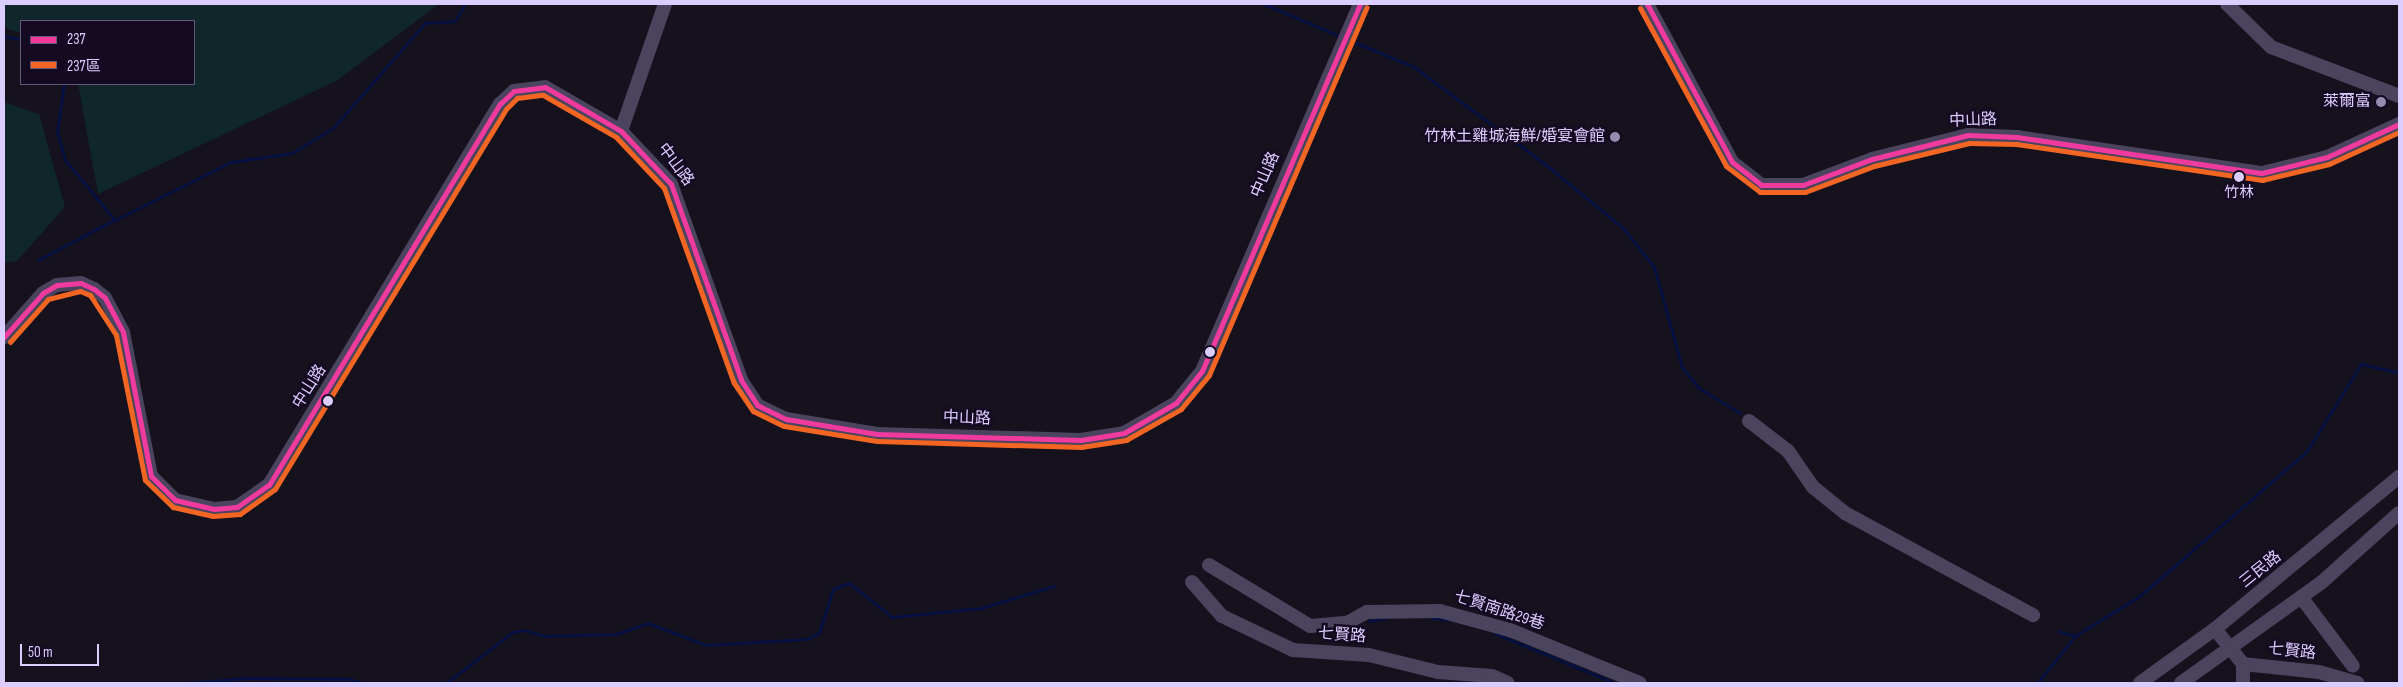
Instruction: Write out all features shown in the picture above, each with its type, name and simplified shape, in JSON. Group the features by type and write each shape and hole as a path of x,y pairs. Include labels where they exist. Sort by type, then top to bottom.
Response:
{"street":[{"path":"621,131 665,4"},
{"name":"中山路","path":"4,337 43,293 57,285 81,283 94,289 105,298 123,332 151,476 175,500 214,509 237,507 268,485 500,104 514,92 545,86 621,131 655,164 679,201 741,380 757,405 786,419 877,434 1106,437 1154,420 1176,403 1202,371 1360,4"},
{"name":"中山路","path":"1647,4 1732,162 1761,184 1803,184 1872,159 1968,135 2016,137 2231,172 2262,173 2327,157 2399,124"},
{"path":"2227,4 2271,47 2399,96"},
{"path":"1749,421 1788,451 1813,487 1846,513 2034,615"},
{"name":"三民路","path":"2140,683 2215,629 2399,477"},
{"path":"2181,683 2301,597 2399,513"},
{"name":"七賢南路29巷","path":"1209,566 1310,626 1347,623 1367,612 1440,611 1510,630 1640,683"},
{"name":"七賢路","path":"1192,582 1222,616 1293,650 1369,655 1438,672 1492,676 1508,683"},
{"path":"2301,597 2353,666"},
{"path":"2215,629 2231,646 2243,664 2242,683"},
{"name":"七賢路","path":"2243,664 2319,672 2357,683"}],"green space":[{"path":"4,4 439,4 338,80 98,194 78,85 195,85 195,20 20,20 20,33 4,28"},
{"path":"4,102 39,114 65,207 17,261 4,263"}],"waterway":[{"path":"64,85 57,132 65,160 115,220 231,162 292,153 333,128 425,23 455,21 465,4"},
{"path":"1264,4 1337,35"},
{"path":"4,36 20,39"},
{"path":"1354,42 1414,67 1545,164 1623,228 1654,267 1682,367 1699,388 1740,413"},
{"path":"38,260 114,220"},
{"path":"2058,631 2075,636 2141,595 2307,451 2361,364 2399,373"},
{"path":"446,683 513,632 525,630 545,636 616,634 648,623 706,645 807,639 819,633 833,589 849,583 892,617 981,608 1054,586"},
{"path":"1369,621 1386,618"},
{"path":"1432,618 1450,620"},
{"path":"1494,633 1615,683"},
{"path":"2037,683 2075,636"},
{"path":"187,683 246,678 349,679 361,683"}],"transit line":[{"name":"237","path":"4,337 43,293 57,285 81,283 94,289 105,298 123,332 151,476 175,500 214,509 237,507 269,485 500,104 514,91 545,87 621,131 671,184 741,380 757,405 786,419 877,434 1081,440 1124,433 1176,403 1202,371 1360,4"},
{"name":"237","path":"1647,4 1732,162 1761,185 1803,185 1872,159 1968,135 2017,137 2262,173 2327,157 2399,124"},
{"name":"237區","path":"10,342 48,299 80,291 90,295 116,335 145,480 173,507 213,516 240,514 275,489 506,109 517,98 543,95 616,137 664,188 734,383 753,411 784,426 877,441 1081,447 1126,440 1181,409 1209,375 1367,7"},
{"name":"237區","path":"1640,8 1726,166 1760,192 1805,192 1874,166 1969,143 2016,144 2262,180 2329,164 2399,132"}],"place":[{"name":"萊爾富","path":"2381,102"},
{"name":"竹林土雞城海鮮/婚宴會館","path":"1615,137"},
{"name":"竹林","path":"2239,177"}]}
